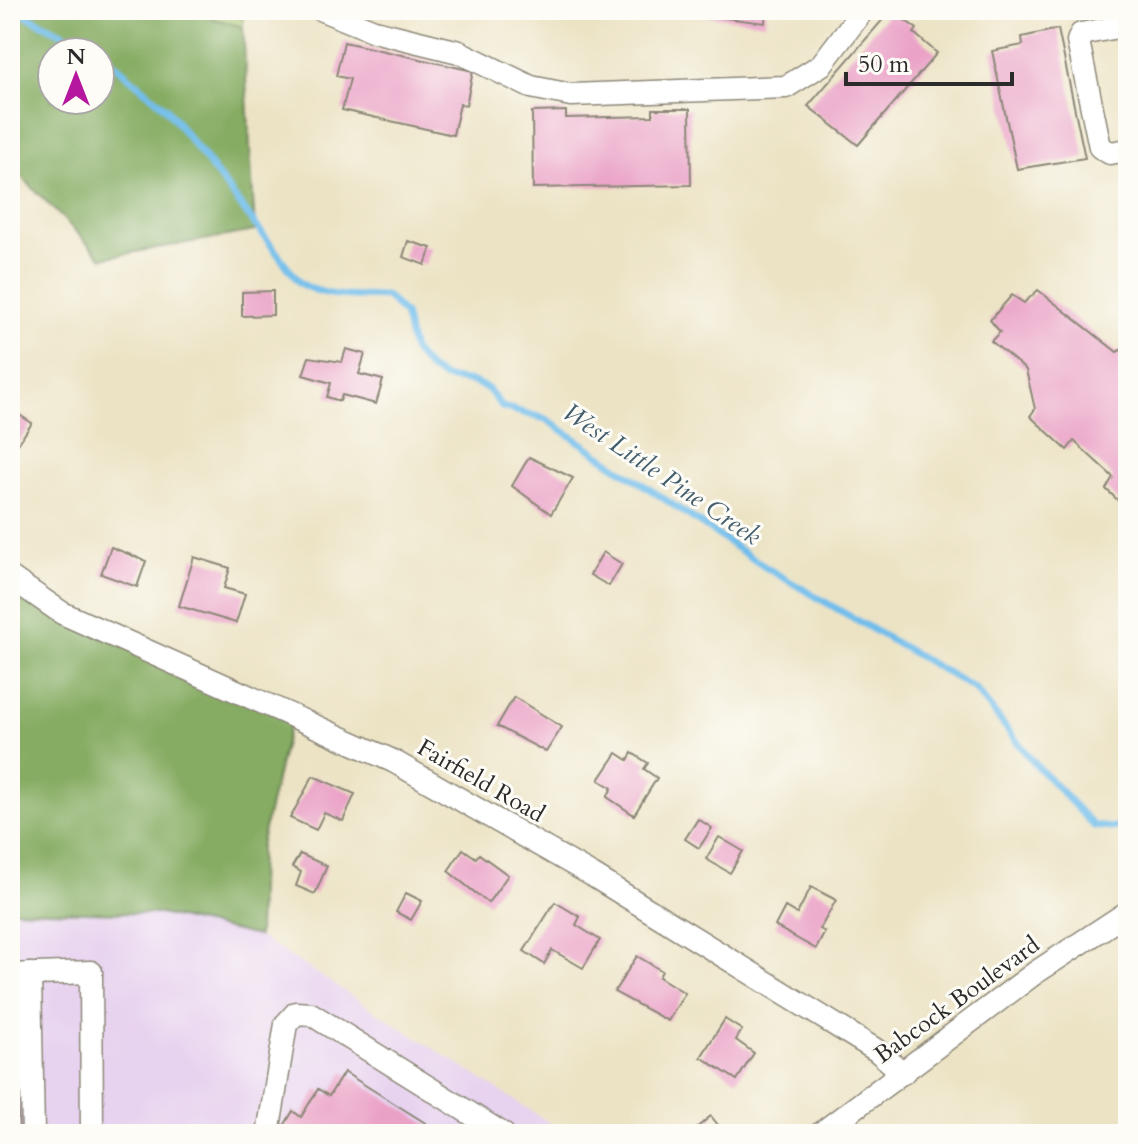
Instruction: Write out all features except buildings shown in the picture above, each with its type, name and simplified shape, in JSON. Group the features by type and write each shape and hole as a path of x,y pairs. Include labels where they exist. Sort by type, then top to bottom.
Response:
{"street":[{"path":"322,10 374,31 459,52 531,87 571,95 786,87 821,65 863,10"},
{"path":"1119,152 1100,147 1078,41 1081,34 1128,25"},
{"name":"Fairfield Road","path":"10,577 62,613 393,761 592,875 876,1050 903,1073"},
{"name":"Babcock Boulevard","path":"820,1134 1035,973 1128,912"},
{"path":"33,1134 20,975 91,972 92,1134"},
{"path":"268,1134 286,1024 296,1013 302,1012 311,1014 503,1134"}],"shaded area":[{"path":"10,910 160,914 258,936 567,1134 10,1134"}],"green space":[{"path":"10,10 184,10 243,27 255,231 102,258 10,165"},
{"path":"184,10 242,10 243,27"},
{"path":"10,577 292,713 260,846 258,936 160,914 10,910"}],"waterway":[{"name":"West Little Pine Creek","path":"15,10 68,36"},
{"name":"West Little Pine Creek","path":"116,66 165,107 300,283 331,294 386,296 404,314 413,350 430,370 445,378 473,382 488,389 502,407 546,419 765,567 975,689 1035,764 1094,826 1111,828 1128,824"}]}
